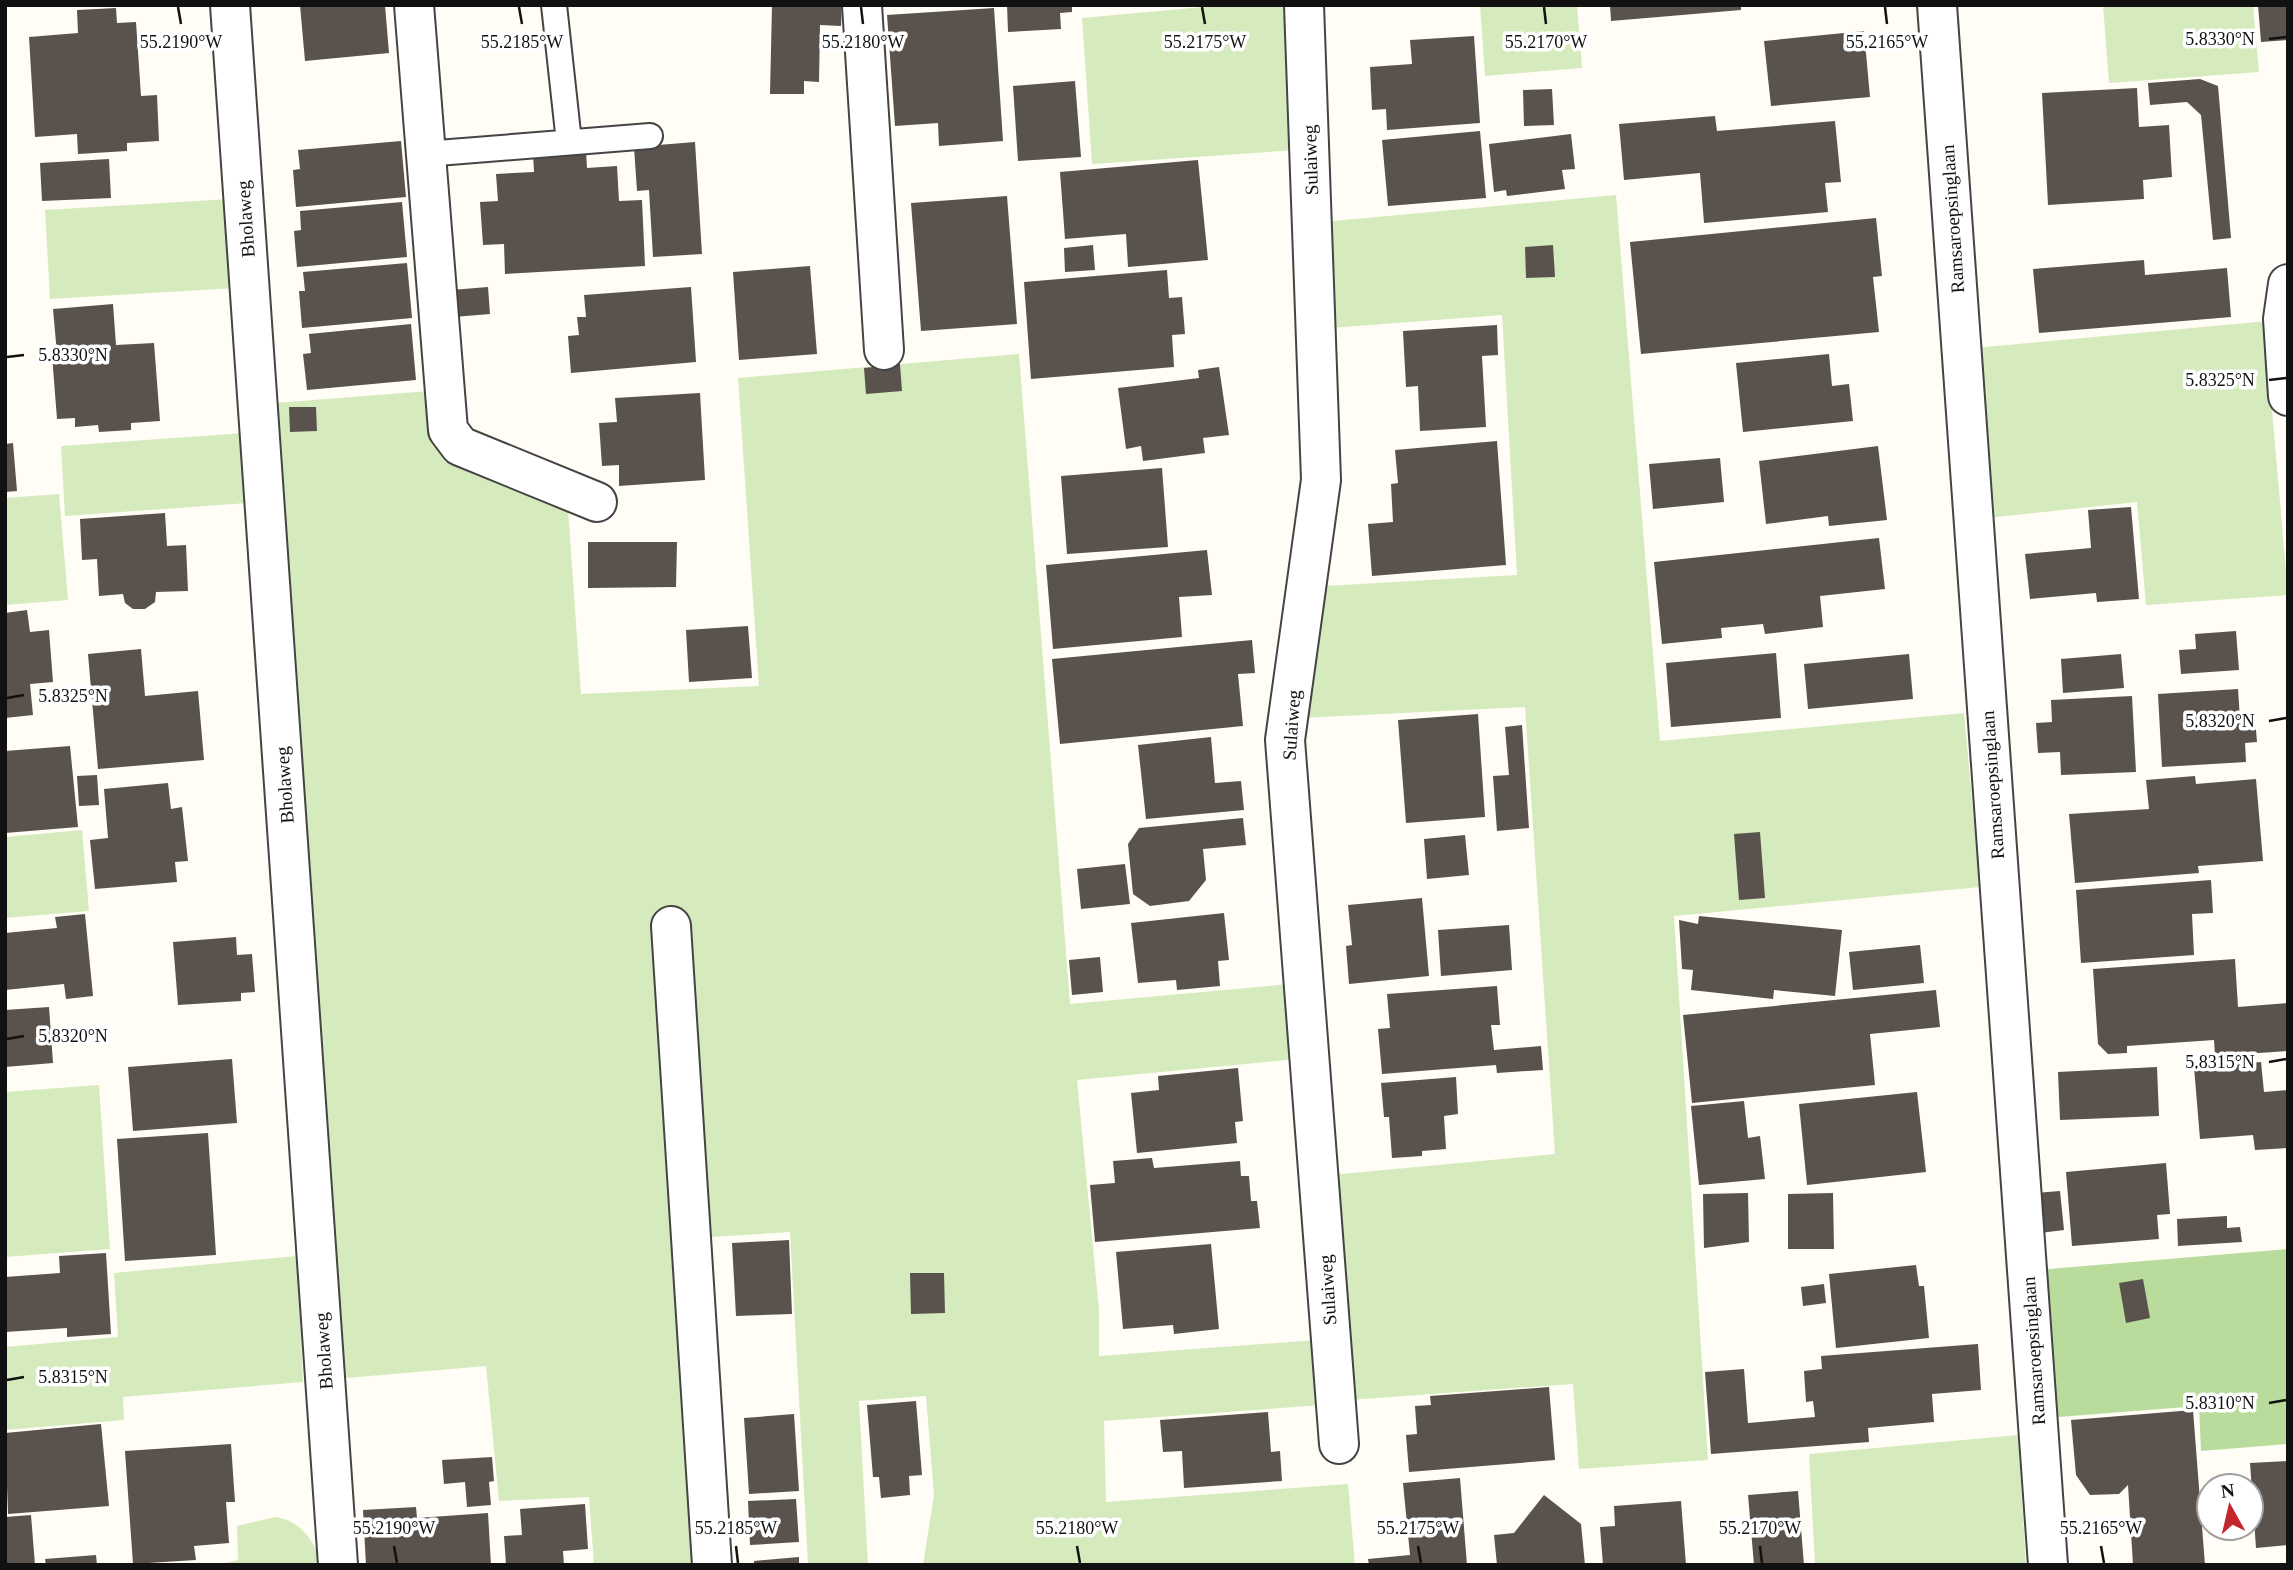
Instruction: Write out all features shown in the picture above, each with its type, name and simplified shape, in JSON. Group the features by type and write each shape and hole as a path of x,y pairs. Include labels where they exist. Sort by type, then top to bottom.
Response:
{"street":[{"name":"Bholaweg","path":"230,5 338,1565"},
{"path":"414,5 446,420 453,440 460,446 597,502"},
{"path":"862,5 884,350"},
{"name":"Sulaiweg","path":"1304,5 1321,480 1286,740 1339,1444"},
{"name":"Ramsaroepsinglaan","path":"1937,5 2048,1565"},
{"path":"2288,284 2283,319 2288,396"},
{"path":"671,926 712,1565"}],"lane":[{"path":"554,5 569,142"},
{"path":"425,154 650,136"}],"green space":[{"path":"1225,5 1289,5 1296,150 1092,164 1082,18"},
{"path":"1480,5 1577,5 1582,68 1485,76"},
{"path":"2103,5 2253,5 2259,72 2109,83"},
{"path":"1616,195 1660,741 1964,713 1980,887 1674,916 1708,1460 1579,1469 1573,1384 1349,1400 1331,1175 1555,1154 1525,707 1301,718 1325,586 1517,575 1502,315 1331,328 1333,221"},
{"path":"230,199 235,288 50,299 45,210"},
{"path":"2268,321 2266,340 2288,595 2146,605 2137,502 1988,518 1975,348"},
{"path":"1019,354 1070,1004 1290,984 1297,1059 1077,1080 1099,1310 1099,1356 1317,1340 1322,1405 1104,1421 1106,1502 1348,1484 1355,1565 923,1565 934,1495 926,1396 859,1401 868,1565 808,1565 790,1232 711,1237 727,1565 594,1565 589,1497 499,1501 486,1366 335,1379 275,403 442,390 445,445 568,509 581,694 759,686 738,378"},
{"path":"244,433 248,503 65,516 61,446"},
{"path":"59,494 68,600 5,605 5,498"},
{"path":"82,830 89,911 5,918 5,837"},
{"path":"99,1085 110,1249 5,1257 5,1092"},
{"path":"2288,1249 2288,1444 2201,1451 2199,1406 2046,1418 2037,1270"},
{"path":"297,1256 303,1382 123,1397 124,1420 5,1430 5,1347 118,1337 114,1273"},
{"path":"2018,1435 2026,1565 1815,1565 1809,1454"},
{"path":"275,1517 292,1522 305,1533 322,1565 217,1565 238,1560 237,1526"}],"building":[{"path":"300,5 385,5 389,53 305,61"},
{"path":"772,5 842,5 841,26 820,25 819,82 804,81 804,94 770,94"},
{"path":"1007,5 1072,5 1072,12 1060,13 1061,29 1008,32"},
{"path":"1610,5 1741,5 1741,10 1611,21"},
{"path":"2258,5 2288,5 2288,40 2261,42"},
{"path":"116,8 117,23 136,22 141,96 157,95 159,141 127,143 127,151 78,154 77,134 35,137 29,37 78,33 77,10"},
{"path":"994,8 1003,141 939,146 938,123 895,126 887,15"},
{"path":"1864,31 1870,97 1771,106 1764,41"},
{"path":"1474,36 1480,123 1387,130 1386,109 1372,110 1370,67 1412,64 1410,40"},
{"path":"2200,79 2218,86 2231,238 2213,240 2201,115 2187,102 2150,105 2148,83"},
{"path":"1075,81 1081,157 1018,161 1013,86"},
{"path":"2137,88 2139,127 2169,125 2172,177 2143,180 2144,199 2048,205 2042,93"},
{"path":"1552,89 1554,125 1524,126 1523,90"},
{"path":"1715,116 1717,131 1835,121 1841,182 1825,183 1828,212 1704,223 1700,173 1624,180 1619,124"},
{"path":"1480,131 1486,198 1388,206 1382,140"},
{"path":"1571,134 1575,169 1562,170 1565,189 1507,196 1506,190 1494,192 1489,144"},
{"path":"401,141 406,197 296,207 293,170 300,169 298,150"},
{"path":"695,142 702,254 653,257 649,190 637,191 634,147"},
{"path":"586,151 587,168 617,166 619,201 642,200 645,266 505,274 504,244 483,245 480,202 498,201 496,174 534,172 533,154"},
{"path":"109,159 111,198 42,201 40,163"},
{"path":"1198,160 1208,260 1128,267 1126,234 1065,239 1060,172"},
{"path":"1007,196 1017,324 921,331 911,203"},
{"path":"402,202 407,257 297,267 294,231 301,230 300,211"},
{"path":"1876,218 1882,276 1873,277 1879,332 1641,354 1630,242"},
{"path":"1093,245 1095,270 1065,272 1064,248"},
{"path":"1553,245 1555,277 1526,278 1525,247"},
{"path":"2144,260 2145,275 2227,268 2231,317 2039,333 2033,269"},
{"path":"407,263 412,318 302,328 299,291 305,291 303,272"},
{"path":"810,266 817,354 739,360 733,272"},
{"path":"1167,270 1169,298 1182,297 1185,334 1172,335 1174,367 1031,379 1024,282"},
{"path":"488,287 490,314 454,317 451,290"},
{"path":"691,287 696,362 571,373 568,336 579,335 577,317 586,317 584,295"},
{"path":"113,304 116,345 154,343 160,421 131,423 131,430 99,432 98,425 75,427 75,418 57,419 52,355 57,354 53,309"},
{"path":"411,324 416,380 307,390 303,354 311,353 309,334"},
{"path":"1497,325 1498,355 1482,356 1486,427 1420,431 1418,386 1406,387 1403,331"},
{"path":"1829,354 1832,386 1849,384 1853,421 1743,432 1736,363"},
{"path":"900,364 902,391 866,394 864,368"},
{"path":"1219,367 1229,435 1203,438 1205,453 1143,461 1141,446 1126,449 1118,388 1199,378 1198,370"},
{"path":"700,393 705,480 619,486 619,465 602,466 599,423 617,422 615,398"},
{"path":"289,407 316,407 317,431 290,432"},
{"path":"1497,441 1506,565 1372,576 1368,524 1393,522 1391,484 1398,483 1395,450"},
{"path":"13,443 17,491 5,492 5,444"},
{"path":"1878,446 1887,520 1829,526 1828,516 1766,524 1759,461"},
{"path":"1720,458 1724,502 1653,509 1649,464"},
{"path":"1162,468 1168,547 1067,554 1061,476"},
{"path":"2131,507 2139,599 2097,602 2096,593 2030,599 2025,554 2091,548 2088,510"},
{"path":"165,513 167,546 186,545 188,591 156,592 155,602 145,609 133,609 125,603 123,594 99,596 97,559 82,560 80,519"},
{"path":"1879,538 1885,589 1820,596 1823,627 1765,634 1763,624 1721,628 1722,638 1662,644 1654,562"},
{"path":"588,542 677,542 676,587 588,588"},
{"path":"1207,550 1212,595 1179,597 1182,637 1053,649 1046,565"},
{"path":"27,610 30,632 49,630 53,682 30,684 33,715 5,718 5,613"},
{"path":"748,626 752,678 689,682 686,630"},
{"path":"2236,631 2239,670 2181,674 2179,650 2196,649 2195,634"},
{"path":"1252,640 1255,673 1238,674 1243,726 1060,744 1052,659"},
{"path":"141,649 145,696 198,691 204,760 98,769 88,654"},
{"path":"1776,653 1781,718 1671,727 1666,663"},
{"path":"1909,654 1913,699 1808,709 1804,664"},
{"path":"2121,654 2124,688 2063,693 2061,659"},
{"path":"2238,689 2240,719 2255,718 2257,742 2245,743 2246,762 2162,767 2158,694"},
{"path":"2132,696 2136,772 2061,775 2060,752 2038,753 2036,723 2052,722 2051,700"},
{"path":"1478,714 1485,817 1406,823 1398,720"},
{"path":"1522,725 1529,828 1497,831 1493,776 1509,775 1505,727"},
{"path":"1211,737 1215,783 1241,781 1244,810 1146,819 1138,745"},
{"path":"70,746 78,827 5,833 5,751"},
{"path":"97,775 99,805 79,806 77,776"},
{"path":"2195,776 2196,784 2256,779 2263,861 2198,866 2199,873 2075,883 2069,814 2149,809 2146,780"},
{"path":"168,783 171,809 182,807 188,861 175,862 177,882 95,889 90,840 108,838 104,789"},
{"path":"1243,818 1246,845 1203,849 1206,880 1189,901 1150,906 1133,894 1128,844 1139,828"},
{"path":"1760,832 1765,898 1739,900 1734,834"},
{"path":"1465,835 1469,875 1427,879 1424,839"},
{"path":"1125,864 1130,904 1081,909 1077,869"},
{"path":"2211,880 2213,913 2192,914 2194,955 2081,963 2076,890"},
{"path":"1422,898 1429,976 1349,984 1346,946 1352,945 1348,905"},
{"path":"1224,913 1229,960 1218,961 1220,986 1177,990 1176,980 1138,983 1131,923"},
{"path":"85,914 93,996 66,999 64,984 5,990 5,933 57,928 55,917"},
{"path":"1699,916 1842,930 1835,996 1774,990 1773,999 1691,990 1693,970 1682,969 1679,920 1698,924"},
{"path":"1509,925 1512,970 1441,976 1438,930"},
{"path":"236,937 237,955 252,954 255,992 241,993 241,1001 178,1005 173,942"},
{"path":"1920,945 1924,983 1853,990 1849,952"},
{"path":"1100,957 1103,992 1072,995 1069,960"},
{"path":"2235,959 2238,1007 2288,1003 2288,1051 2215,1056 2214,1040 2127,1046 2127,1053 2108,1054 2098,1044 2093,969"},
{"path":"1497,986 1500,1025 1491,1025 1494,1050 1541,1046 1543,1070 1497,1073 1496,1065 1382,1074 1378,1029 1390,1028 1387,994"},
{"path":"1936,990 1940,1027 1870,1034 1875,1085 1692,1103 1683,1015"},
{"path":"49,1007 53,1063 5,1067 5,1010"},
{"path":"232,1059 237,1123 133,1131 128,1067"},
{"path":"2261,1062 2264,1092 2288,1090 2288,1148 2255,1150 2253,1135 2200,1139 2194,1067"},
{"path":"2157,1067 2159,1116 2060,1120 2058,1072"},
{"path":"1238,1068 1243,1121 1235,1122 1237,1143 1137,1153 1131,1093 1159,1090 1158,1076"},
{"path":"1456,1077 1458,1114 1444,1116 1446,1149 1422,1151 1422,1156 1392,1158 1389,1117 1384,1117 1381,1083"},
{"path":"1917,1092 1926,1172 1807,1185 1799,1104"},
{"path":"1744,1101 1748,1138 1760,1136 1765,1179 1699,1185 1691,1106"},
{"path":"208,1133 216,1255 125,1261 117,1139"},
{"path":"1152,1158 1154,1168 1240,1161 1241,1176 1249,1176 1251,1201 1257,1201 1260,1228 1095,1242 1090,1185 1115,1183 1113,1161"},
{"path":"2166,1163 2170,1214 2157,1215 2159,1239 2072,1246 2066,1172"},
{"path":"2060,1191 2064,1230 2040,1233 2035,1193"},
{"path":"1748,1193 1749,1242 1704,1248 1703,1194"},
{"path":"1833,1193 1834,1249 1788,1249 1788,1194"},
{"path":"2227,1216 2227,1228 2240,1227 2242,1242 2178,1246 2177,1219"},
{"path":"789,1240 792,1314 736,1316 732,1243"},
{"path":"1211,1244 1219,1329 1174,1334 1173,1325 1123,1329 1116,1252"},
{"path":"106,1253 111,1334 67,1337 67,1328 5,1332 5,1277 60,1273 59,1256"},
{"path":"1916,1265 1919,1286 1924,1286 1929,1338 1836,1348 1829,1274"},
{"path":"910,1273 944,1273 945,1313 911,1314"},
{"path":"2143,1279 2150,1318 2126,1323 2119,1283"},
{"path":"1824,1284 1826,1303 1803,1306 1801,1287"},
{"path":"1978,1344 1981,1390 1932,1394 1934,1422 1868,1428 1869,1442 1711,1454 1705,1372 1744,1369 1748,1423 1815,1417 1813,1401 1806,1402 1804,1371 1822,1369 1821,1356"},
{"path":"1549,1387 1555,1460 1409,1472 1406,1435 1417,1434 1415,1406 1431,1405 1430,1396"},
{"path":"916,1401 922,1475 909,1476 910,1495 881,1498 879,1477 873,1477 867,1405"},
{"path":"2193,1410 2198,1472 2195,1472 2195,1542 2203,1542 2205,1565 2133,1565 2128,1485 2119,1494 2090,1495 2076,1475 2071,1420"},
{"path":"1268,1412 1271,1452 1280,1451 1282,1481 1184,1488 1182,1451 1163,1452 1160,1420"},
{"path":"794,1414 799,1491 749,1494 744,1418"},
{"path":"101,1424 109,1506 8,1514 5,1433"},
{"path":"231,1444 235,1502 226,1502 229,1543 194,1546 196,1560 133,1564 125,1451"},
{"path":"492,1457 494,1481 489,1482 491,1505 467,1507 465,1482 444,1484 442,1460"},
{"path":"2288,1461 2288,1545 2256,1548 2256,1542 2265,1542 2265,1472 2251,1472 2250,1463"},
{"path":"1460,1478 1467,1565 1369,1565 1368,1559 1410,1555 1403,1483"},
{"path":"1798,1491 1804,1565 1754,1565 1748,1495"},
{"path":"1544,1495 1581,1524 1585,1565 1497,1565 1494,1535 1514,1533"},
{"path":"796,1499 799,1542 750,1545 748,1501"},
{"path":"1681,1501 1686,1565 1603,1565 1600,1527 1615,1526 1614,1506"},
{"path":"585,1504 588,1549 563,1551 564,1565 506,1565 504,1536 522,1535 520,1509"},
{"path":"416,1507 417,1518 488,1513 491,1565 366,1565 363,1510"},
{"path":"31,1515 35,1565 5,1565 5,1517"},
{"path":"96,1555 97,1565 46,1565 45,1559"},
{"path":"799,1557 799,1565 754,1565 754,1561"}]}
